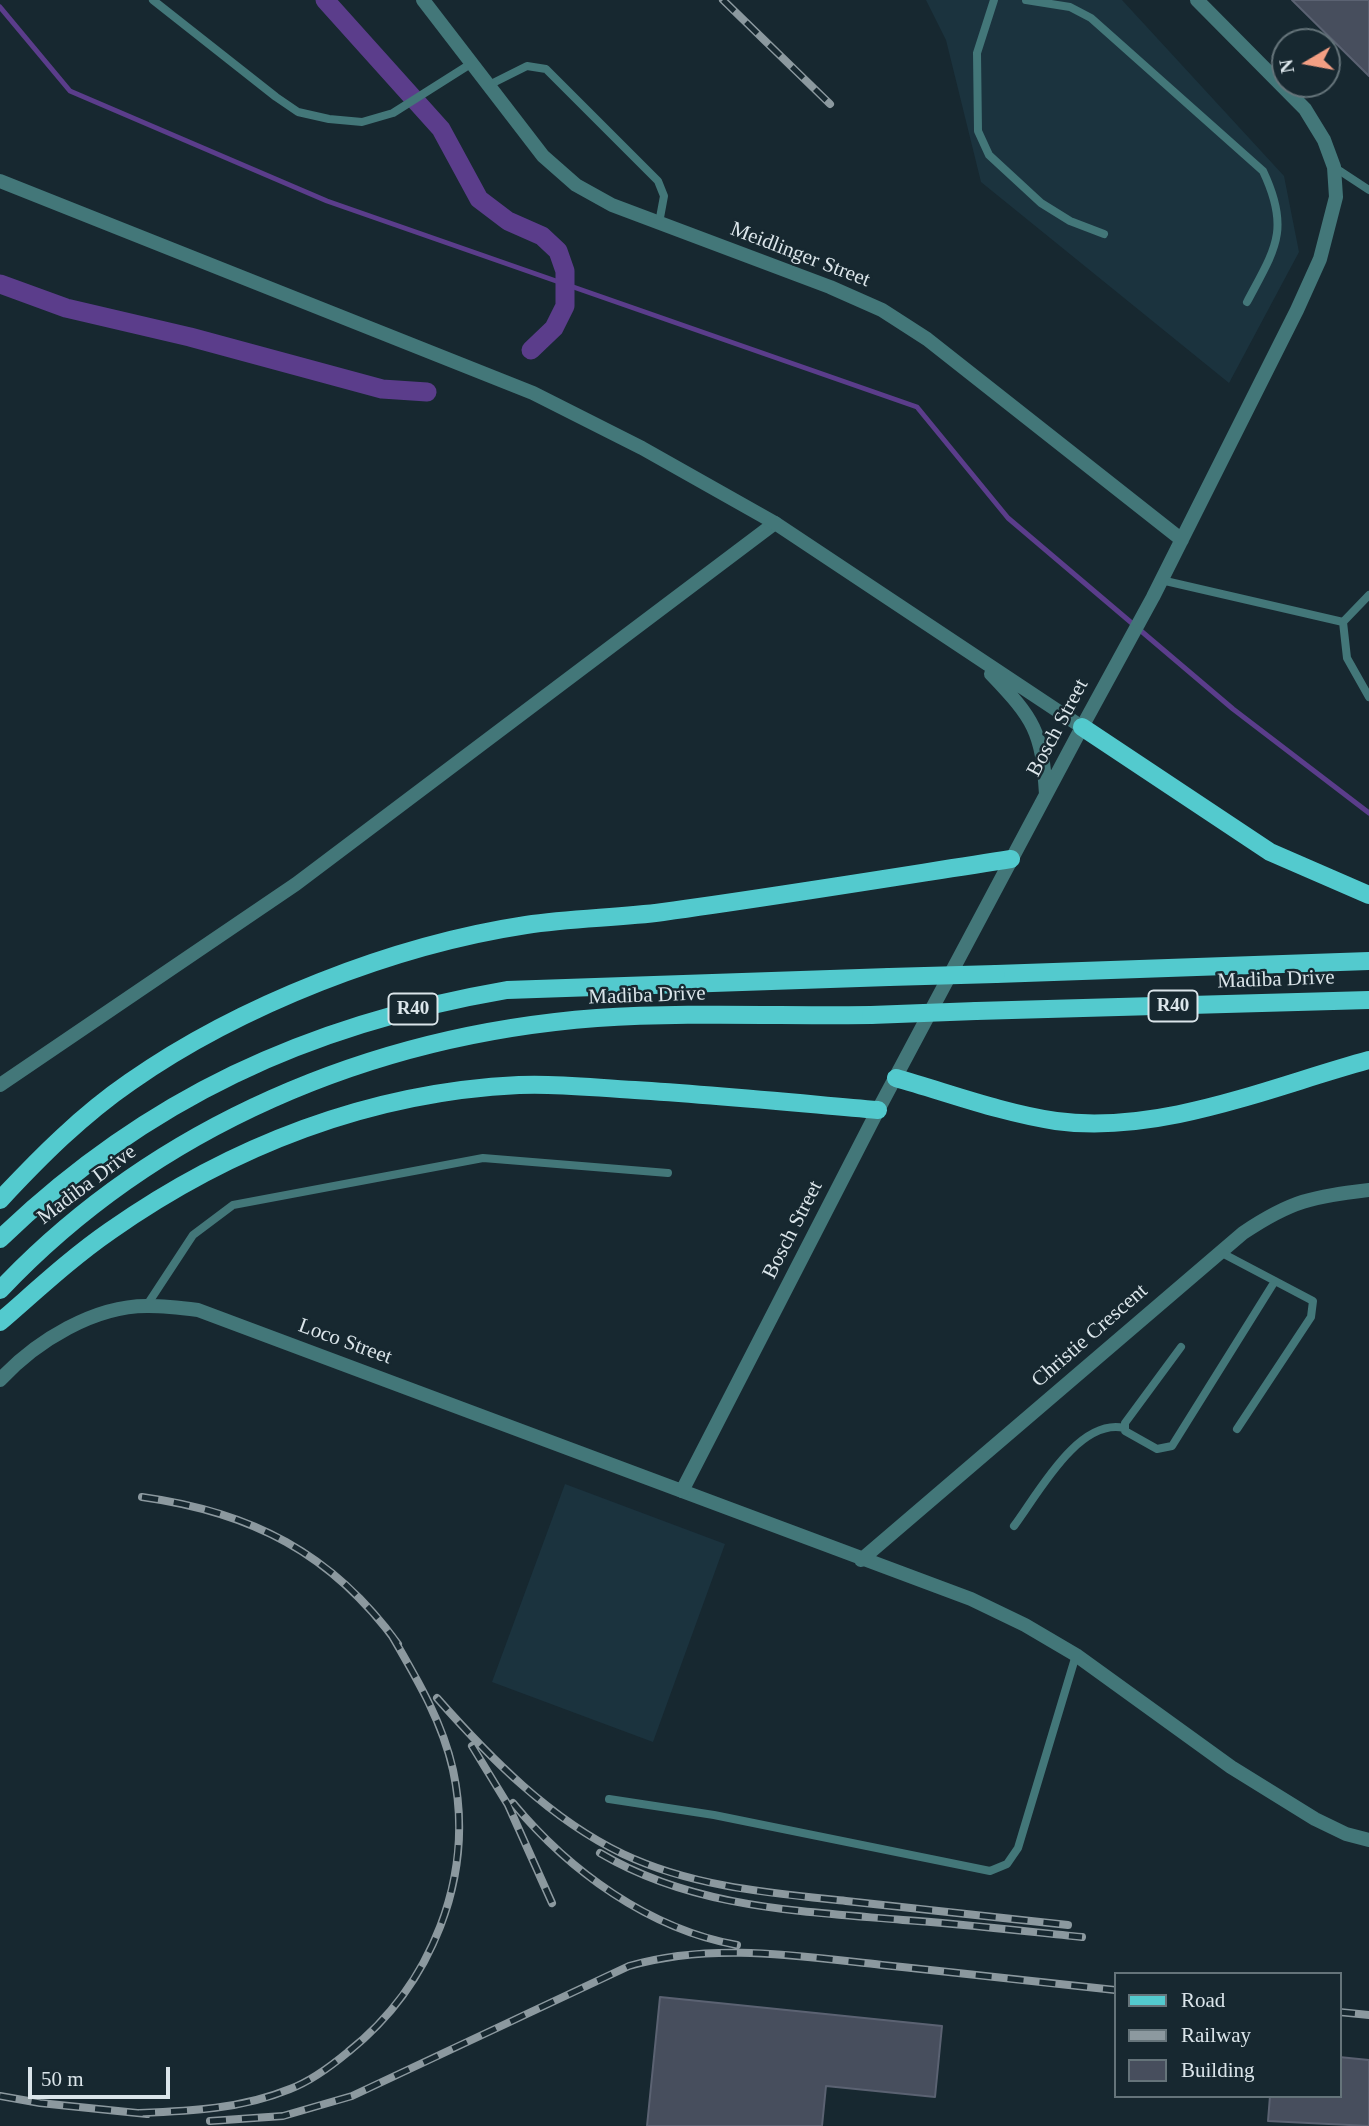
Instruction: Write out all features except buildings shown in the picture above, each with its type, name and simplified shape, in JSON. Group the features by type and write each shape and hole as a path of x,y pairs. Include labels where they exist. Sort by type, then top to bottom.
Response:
{"main road":[{"path":"1082,727 1270,852 1369,895"},
{"path":"0,1200 81,1120 130,1082 183,1049 244,1017 316,984 372,963 442,943 525,925 661,912 1011,859"},
{"name":"Madiba Drive","path":"0,1239 84,1165 156,1114 287,1050 355,1024 453,999 507,990 1369,961"},
{"name":"Madiba Drive","path":"0,1290 74,1220 152,1164 228,1120 313,1080 411,1047 511,1028 598,1018 871,1015 1369,1000"},
{"path":"896,1078 1013,1112 1057,1121 1133,1122 1222,1104 1369,1060"},
{"path":"0,1322 108,1232 167,1193 267,1142 384,1104 432,1094 521,1085 732,1097 878,1110"}],"street":[{"name":"Meidlinger Street","path":"423,0 543,156 576,185 612,205 882,310 927,339 1182,540"},
{"name":"Bosch Street","path":"682,1491 878,1110 1153,597 1320,259 1336,197 1334,167 1324,139 1305,109 1197,0"},
{"path":"0,181 533,393 642,448 775,523 1082,727"},
{"path":"0,1085 296,884 775,523"},
{"path":"974,655 1021,706 1036,728 1044,754 1046,795"},
{"name":"Christie Crescent","path":"861,1560 1220,1252 1276,1211 1313,1197 1369,1190"},
{"name":"Loco Street","path":"0,1380 48,1340 96,1315 146,1305 198,1310 971,1599 1026,1625 1076,1654 1242,1773 1315,1819 1346,1834 1369,1840"}],"lane":[{"path":"153,0 298,112 328,119 362,122 393,113 472,64"},
{"path":"994,0 977,53 978,131 989,155 1041,203 1070,221 1104,234"},
{"path":"1026,0 1070,8 1091,18 1263,172 1275,196 1278,235 1276,247 1247,302"},
{"path":"488,85 527,66 546,69 658,181 664,196 659,223"},
{"path":"1334,167 1369,190"},
{"path":"1161,580 1343,622"},
{"path":"1343,622 1369,595"},
{"path":"1343,622 1347,658 1369,697"},
{"path":"146,1305 192,1235 233,1205 483,1157 668,1173"},
{"path":"1220,1252 1313,1300 1311,1317 1237,1429"},
{"path":"1014,1526 1075,1445 1095,1430 1124,1427 1157,1449 1172,1446 1275,1281"},
{"path":"1124,1427 1129,1414 1181,1347"},
{"path":"609,1799 714,1815 990,1871 1007,1864 1018,1848 1076,1654"}],"shaded area":[{"path":"926,0 1122,0 1284,176 1299,252 1229,383 981,182 946,40"},
{"path":"565,1484 725,1544 653,1742 492,1682"}],"waterway":[{"path":"325,0 441,129 479,199 508,221 542,236 558,251 565,271 565,306 554,328 531,350"},
{"path":"0,7 70,91 327,201 917,407 1008,518 1233,709 1369,813"},
{"path":"0,284 66,308 190,337 382,389 427,392"}],"railway":[{"path":"723,0 830,104"},
{"path":"142,1497 219,1514 286,1542 317,1561 345,1585 373,1612 398,1644"},
{"path":"139,2113 234,2105 272,2096 305,2082 341,2058 377,2025 403,1995 424,1962 452,1889 458,1850 458,1810 453,1770 442,1734 419,1684 392,1636"},
{"path":"437,1698 478,1743 546,1805 596,1840 650,1865 732,1887 1068,1925"},
{"path":"472,1746 508,1805 552,1903"},
{"path":"513,1803 559,1852 613,1894 673,1926 737,1945"},
{"path":"600,1853 635,1871 672,1885 747,1904 1082,1937"},
{"path":"210,2121 283,2116 352,2096 629,1966 692,1954 787,1955 1114,1990"},
{"path":"1341,2012 1369,2015"},
{"path":"0,2096 147,2114"}]}
